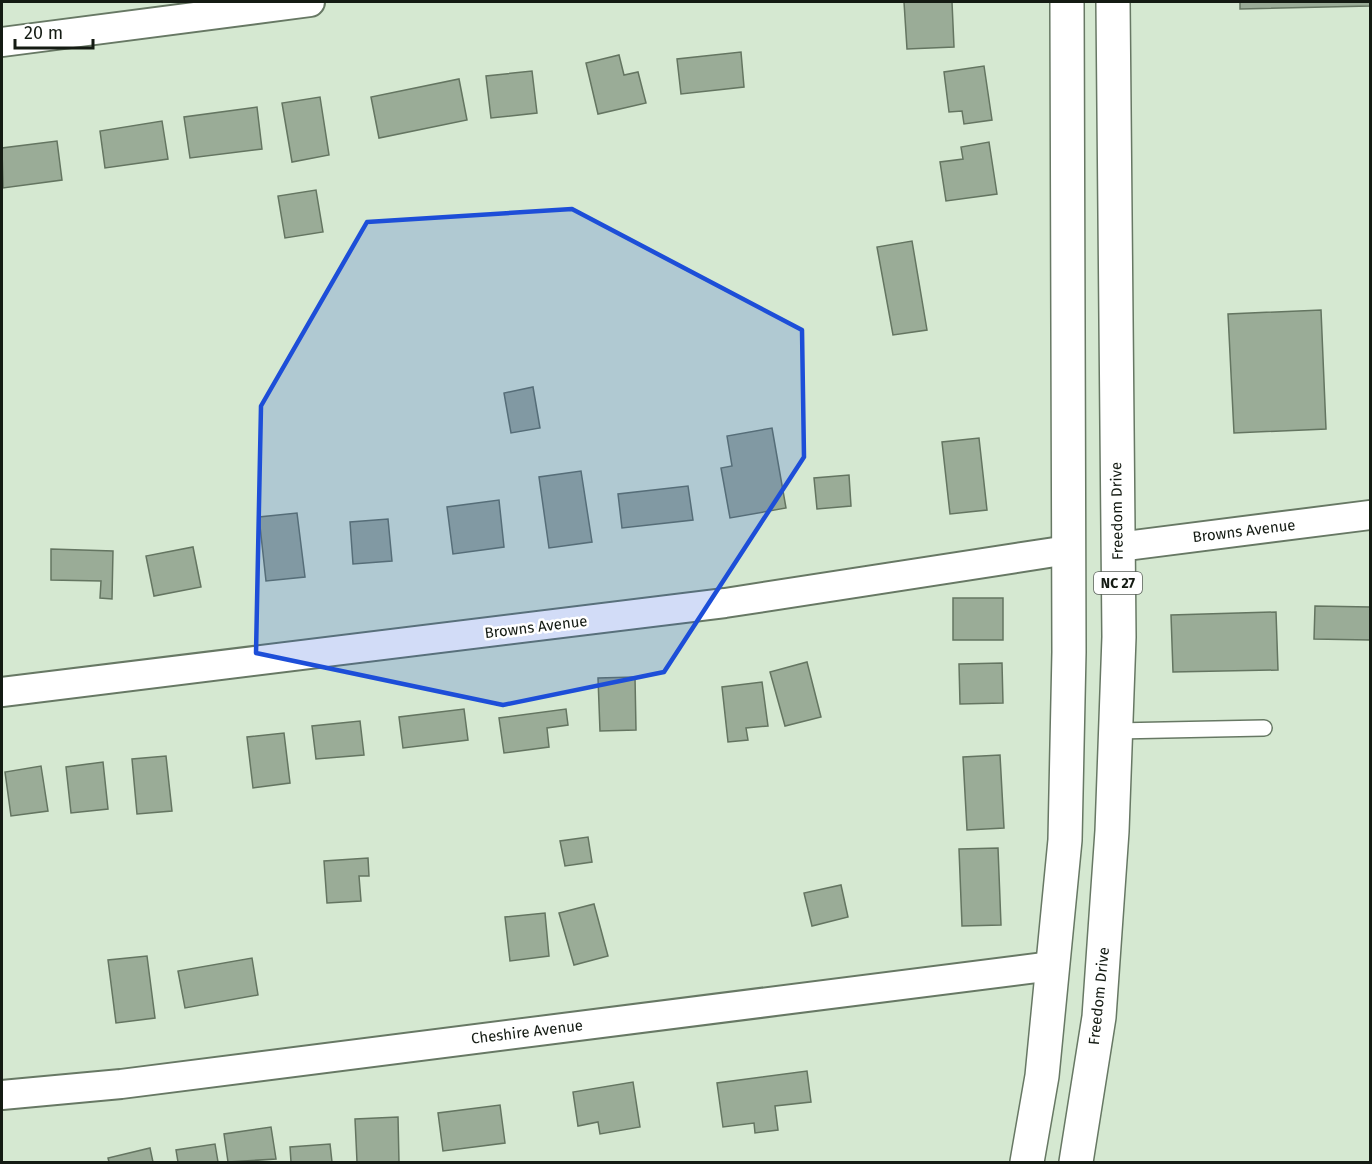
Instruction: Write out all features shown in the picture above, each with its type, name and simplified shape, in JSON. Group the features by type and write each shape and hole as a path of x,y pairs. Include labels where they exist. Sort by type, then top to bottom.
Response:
{"main road":[{"path":"1027,1162 1042,1076 1065,840 1068,550 1067,2"},
{"path":"1097,2 1102,305 1115,327"},
{"name":"Freedom Drive","path":"1076,1162 1099,1017 1113,831 1119,637 1113,2"}],"street":[{"path":"2,42 310,2"},
{"name":"Browns Avenue","path":"1118,547 1371,515"},
{"name":"Browns Avenue","path":"2,692 709,605 1068,550"},
{"name":"Cheshire Avenue","path":"2,1095 122,1084 1052,966"}],"lane":[{"path":"1116,732 1264,728"}],"highlighted area":[{"path":"572,209 802,330 804,457 664,672 503,705 256,653 261,406 367,222"}],"building":[{"path":"904,2 952,2 954,47 907,49"},
{"path":"1240,2 1370,2 1370,6 1240,9"},
{"path":"741,52 744,87 681,94 677,59"},
{"path":"619,55 624,75 638,72 646,103 598,114 586,63"},
{"path":"984,66 992,120 964,124 962,111 949,112 944,72"},
{"path":"532,71 537,113 491,118 486,76"},
{"path":"459,79 467,120 379,138 371,97"},
{"path":"320,97 329,155 292,162 282,103"},
{"path":"257,107 262,149 190,158 184,117"},
{"path":"162,121 168,159 105,168 100,131"},
{"path":"57,141 62,180 3,188 2,148"},
{"path":"989,142 997,194 946,201 940,162 963,159 961,147"},
{"path":"316,190 323,232 285,238 278,196"},
{"path":"912,241 927,330 893,335 877,247"},
{"path":"1321,310 1326,429 1234,433 1228,314"},
{"path":"533,387 540,428 511,433 504,393"},
{"path":"772,428 786,508 730,518 721,468 732,466 727,436"},
{"path":"979,438 987,510 950,514 942,442"},
{"path":"581,471 592,542 549,548 539,477"},
{"path":"849,475 851,506 817,509 814,478"},
{"path":"688,486 693,520 622,528 618,494"},
{"path":"499,500 504,547 453,554 447,507"},
{"path":"297,513 305,577 266,581 259,517"},
{"path":"388,519 392,561 353,564 350,522"},
{"path":"193,547 201,587 154,596 146,556"},
{"path":"51,549 113,551 112,599 100,598 101,581 51,580"},
{"path":"953,598 1003,598 1003,640 953,640"},
{"path":"1315,606 1370,607 1370,640 1314,639"},
{"path":"1276,612 1278,670 1173,672 1171,615"},
{"path":"807,662 821,717 785,726 770,672"},
{"path":"1002,663 1003,703 960,704 959,664"},
{"path":"635,677 636,730 600,731 598,678"},
{"path":"762,682 768,726 746,728 748,740 728,742 722,687"},
{"path":"464,709 468,740 403,748 399,717"},
{"path":"566,709 568,725 547,728 549,747 504,753 499,718"},
{"path":"360,721 364,755 316,759 312,726"},
{"path":"284,733 290,783 253,788 247,737"},
{"path":"1000,755 1004,828 967,830 963,757"},
{"path":"166,756 172,811 137,814 132,759"},
{"path":"103,762 108,809 71,813 66,767"},
{"path":"41,766 48,811 11,816 5,772"},
{"path":"588,837 592,862 565,866 560,841"},
{"path":"998,848 1001,925 962,926 959,849"},
{"path":"368,858 369,876 359,876 361,901 327,903 324,861"},
{"path":"841,885 848,917 812,926 804,893"},
{"path":"594,904 608,956 574,965 559,913"},
{"path":"545,913 549,956 510,961 505,917"},
{"path":"147,956 155,1018 116,1023 108,960"},
{"path":"252,958 258,995 185,1008 178,971"},
{"path":"807,1071 811,1102 775,1106 778,1130 755,1133 754,1123 723,1127 717,1083"},
{"path":"633,1082 640,1127 600,1134 598,1122 578,1126 573,1092"},
{"path":"500,1105 505,1143 443,1151 438,1113"},
{"path":"398,1117 399,1162 357,1162 355,1119"},
{"path":"271,1127 276,1159 228,1162 224,1134"},
{"path":"215,1144 218,1162 178,1162 176,1150"},
{"path":"330,1144 332,1162 291,1162 290,1147"},
{"path":"150,1148 153,1162 109,1162 108,1158"}]}
